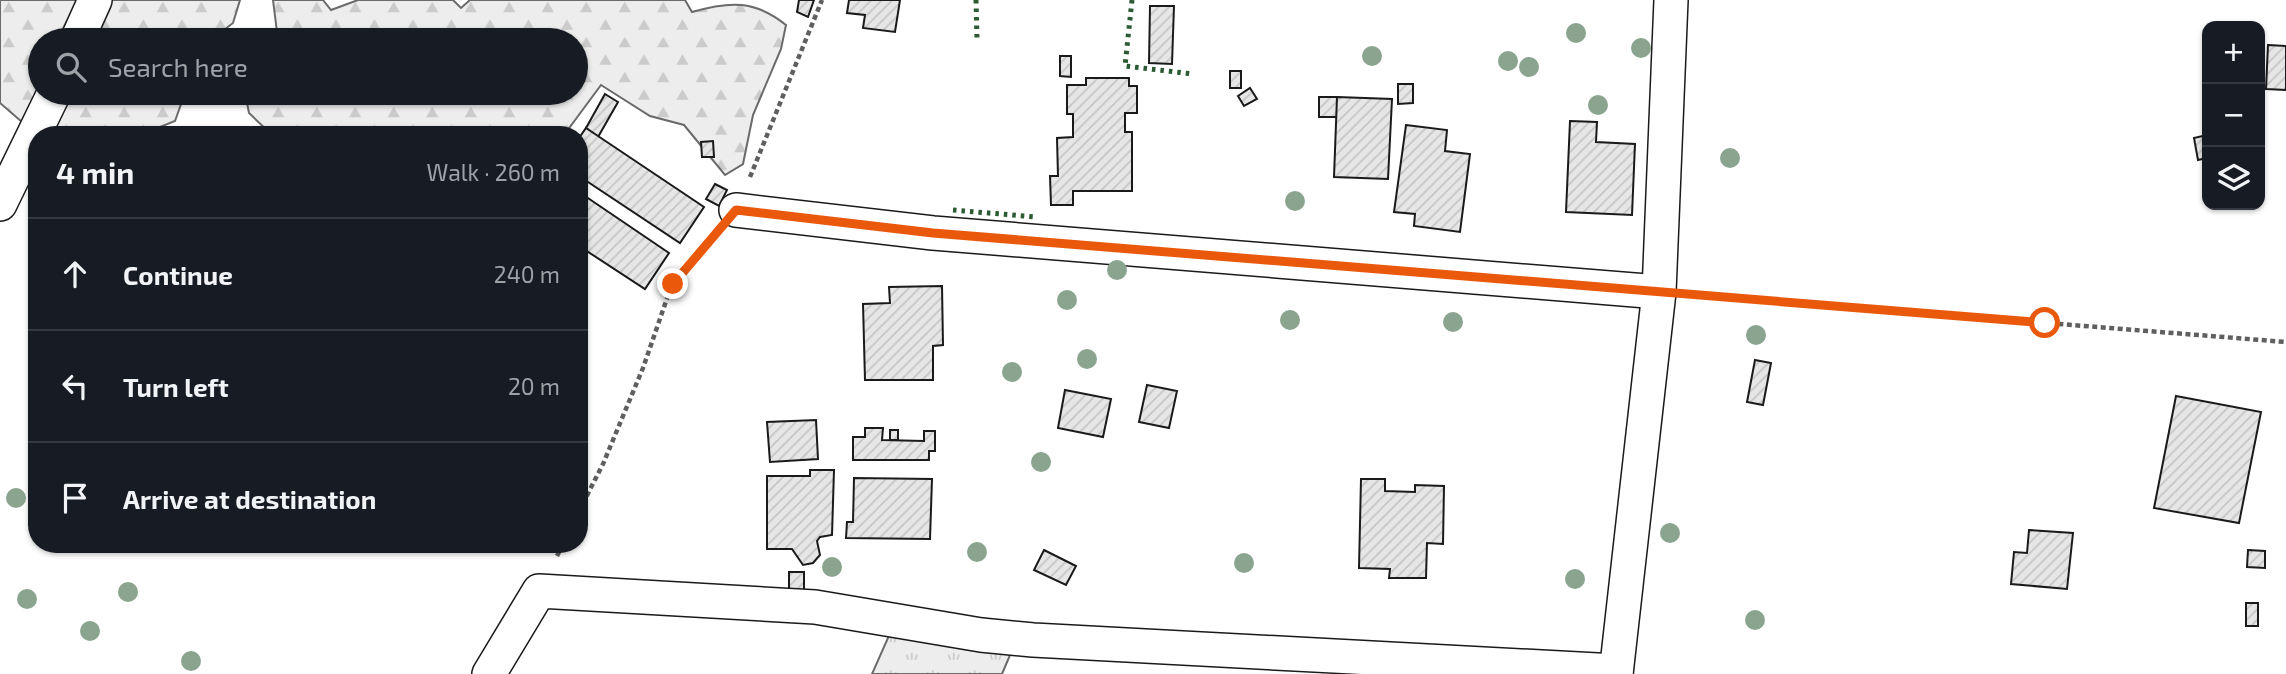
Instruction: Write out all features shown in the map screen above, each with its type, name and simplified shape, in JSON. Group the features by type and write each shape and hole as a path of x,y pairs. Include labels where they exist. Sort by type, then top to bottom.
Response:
{"street":[{"path":"82,28 95,0"},
{"path":"489,674 539,591 815,607 981,635 1032,640 1616,672 1658,292 1671,0"},
{"path":"38,126 48,105"},
{"path":"0,204 28,146"},
{"path":"736,210 933,233 1658,292"}],"path":[{"path":"588,493 643,368 673,284 736,210 822,0"},
{"path":"1658,292 2286,342"}],"green space":[{"path":"0,0 240,0 233,23 227,28 28,28 28,105 181,105 175,121 162,126 28,127 0,103"},
{"path":"273,0 323,0 331,10 358,0 453,0 461,8 470,0 685,0 692,12 718,6 742,5 764,11 786,25 781,49 753,115 743,164 725,175 684,125 650,116 601,85 588,103 588,28 276,28"},
{"path":"247,105 586,105 571,126 263,126 249,113"},
{"path":"891,631 1013,648 1002,674 872,674"}],"building":[{"path":"799,0 814,0 808,17 797,12"},
{"path":"849,0 900,0 895,32 863,28 865,15 847,13"},
{"path":"1150,6 1174,6 1172,64 1149,63"},
{"path":"2268,45 2286,46 2286,90 2266,89"},
{"path":"1060,56 1071,56 1071,77 1060,76"},
{"path":"1230,71 1241,71 1241,88 1230,88"},
{"path":"1086,78 1129,78 1129,86 1137,86 1137,113 1125,113 1125,132 1132,132 1132,191 1073,191 1073,205 1051,205 1050,176 1058,176 1057,138 1073,137 1073,114 1067,114 1067,85 1086,85"},
{"path":"1398,84 1413,84 1413,103 1398,104"},
{"path":"1250,88 1257,99 1244,106 1238,96"},
{"path":"605,94 618,102 598,137 587,126"},
{"path":"1319,97 1337,97 1337,117 1319,117"},
{"path":"1337,97 1392,99 1388,179 1334,177"},
{"path":"1570,121 1597,122 1596,142 1635,144 1632,215 1566,212"},
{"path":"1406,125 1447,130 1445,151 1470,154 1460,232 1414,226 1415,214 1394,212"},
{"path":"588,129 704,207 680,243 588,182"},
{"path":"2202,136 2202,159 2198,160 2194,138"},
{"path":"713,141 714,157 702,157 701,142"},
{"path":"715,184 727,190 719,206 706,199"},
{"path":"588,198 669,253 645,289 588,252"},
{"path":"942,286 943,345 933,346 933,380 865,380 863,304 890,303 889,287"},
{"path":"1755,360 1771,363 1763,405 1747,402"},
{"path":"1147,385 1177,391 1169,428 1139,422"},
{"path":"1065,390 1111,399 1103,437 1058,428"},
{"path":"2176,396 2261,412 2239,523 2154,508"},
{"path":"816,420 818,459 770,462 767,422"},
{"path":"865,428 883,428 882,440 924,441 924,431 935,431 935,451 929,451 929,460 853,460 853,437 865,437"},
{"path":"890,430 898,430 898,440 890,440"},
{"path":"810,470 834,470 832,535 820,537 817,541 820,555 813,563 803,565 792,549 767,549 767,476 810,476"},
{"path":"854,478 932,479 930,539 846,538 847,522 853,522"},
{"path":"1361,479 1385,479 1385,491 1415,492 1415,485 1444,486 1443,544 1427,543 1426,578 1389,578 1390,569 1359,568"},
{"path":"2029,530 2073,533 2067,589 2011,584 2014,552 2027,553"},
{"path":"1044,550 1076,566 1066,585 1034,570"},
{"path":"2248,550 2265,551 2265,568 2247,567"},
{"path":"789,572 804,572 804,594 789,594"},
{"path":"2246,603 2258,603 2258,626 2246,626"}],"hedge":[{"path":"976,0 977,39"},
{"path":"1132,0 1125,66 1193,74"},
{"path":"953,210 1036,217"}],"route":[{"path":"673,284 736,210 933,233 2045,323"}]}
